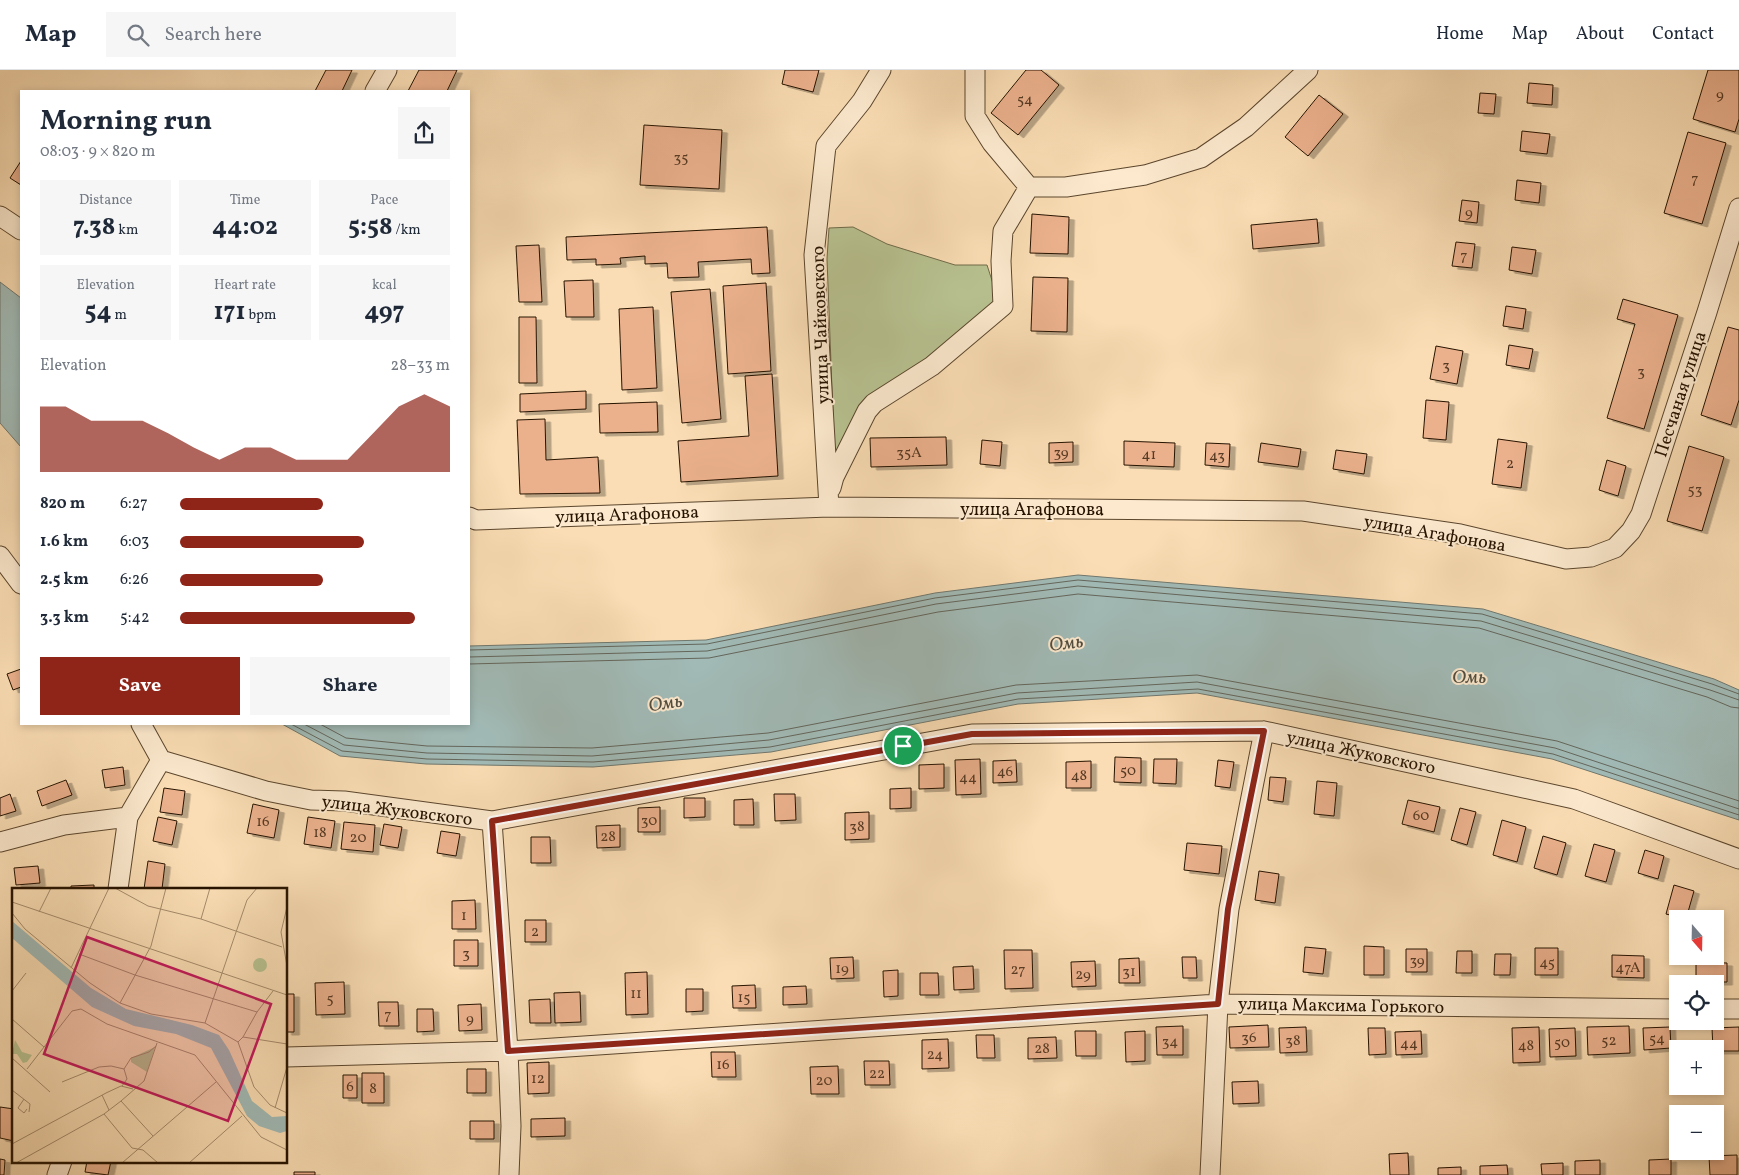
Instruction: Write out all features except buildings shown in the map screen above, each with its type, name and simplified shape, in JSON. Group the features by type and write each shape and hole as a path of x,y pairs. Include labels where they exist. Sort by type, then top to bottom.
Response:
{"street":[{"path":"375,90 386,70"},
{"name":"улица Чайковского","path":"829,502 814,255 826,146 862,100 881,70"},
{"path":"963,70 976,116 992,143 1029,187 1066,187 1145,175 1201,158 1246,127 1308,70"},
{"path":"975,70 976,116"},
{"path":"829,502 834,477 867,411 874,403 932,366 1003,306 1001,261 1003,231 1029,187"},
{"name":"Песчаная улица","path":"1591,557 1615,548 1631,531 1641,514 1739,208"},
{"path":"0,216 20,229"},
{"name":"улица Агафонова","path":"470,517 476,520 829,502 1303,511 1460,534 1566,559 1591,557"},
{"path":"0,556 20,583"},
{"path":"118,888 128,817 161,760 142,725"},
{"path":"1210,1175 1218,1004 1228,909 1264,731"},
{"name":"улица Жуковского","path":"161,760 266,791 311,800 344,801 492,821 972,734 1264,731 1574,799 1739,859"},
{"path":"0,842 64,826 128,817"},
{"path":"492,821 508,1051 511,1126 509,1175"},
{"name":"улица Максима Горького","path":"288,1057 508,1051 1218,1004 1669,1009"},
{"path":"1724,1009 1739,1009"},
{"path":"57,1175 62,1162"}],"green space":[{"path":"853,227 887,244 955,265 987,265 999,302 924,366 869,402 835,467 827,259 829,228"}],"water":[{"path":"0,282 20,297 20,446 0,423"},
{"name":"Омь","path":"1078,575 1483,609 1714,679 1739,690 1739,820 1552,759 1197,693 1018,704 771,752 593,767 426,764 340,756 284,725 470,725 470,646 706,640 935,593"}],"route":[{"path":"1264,731 1228,909 1218,1004 508,1051 500,960 492,821 903,746 972,734 1264,731"}]}
